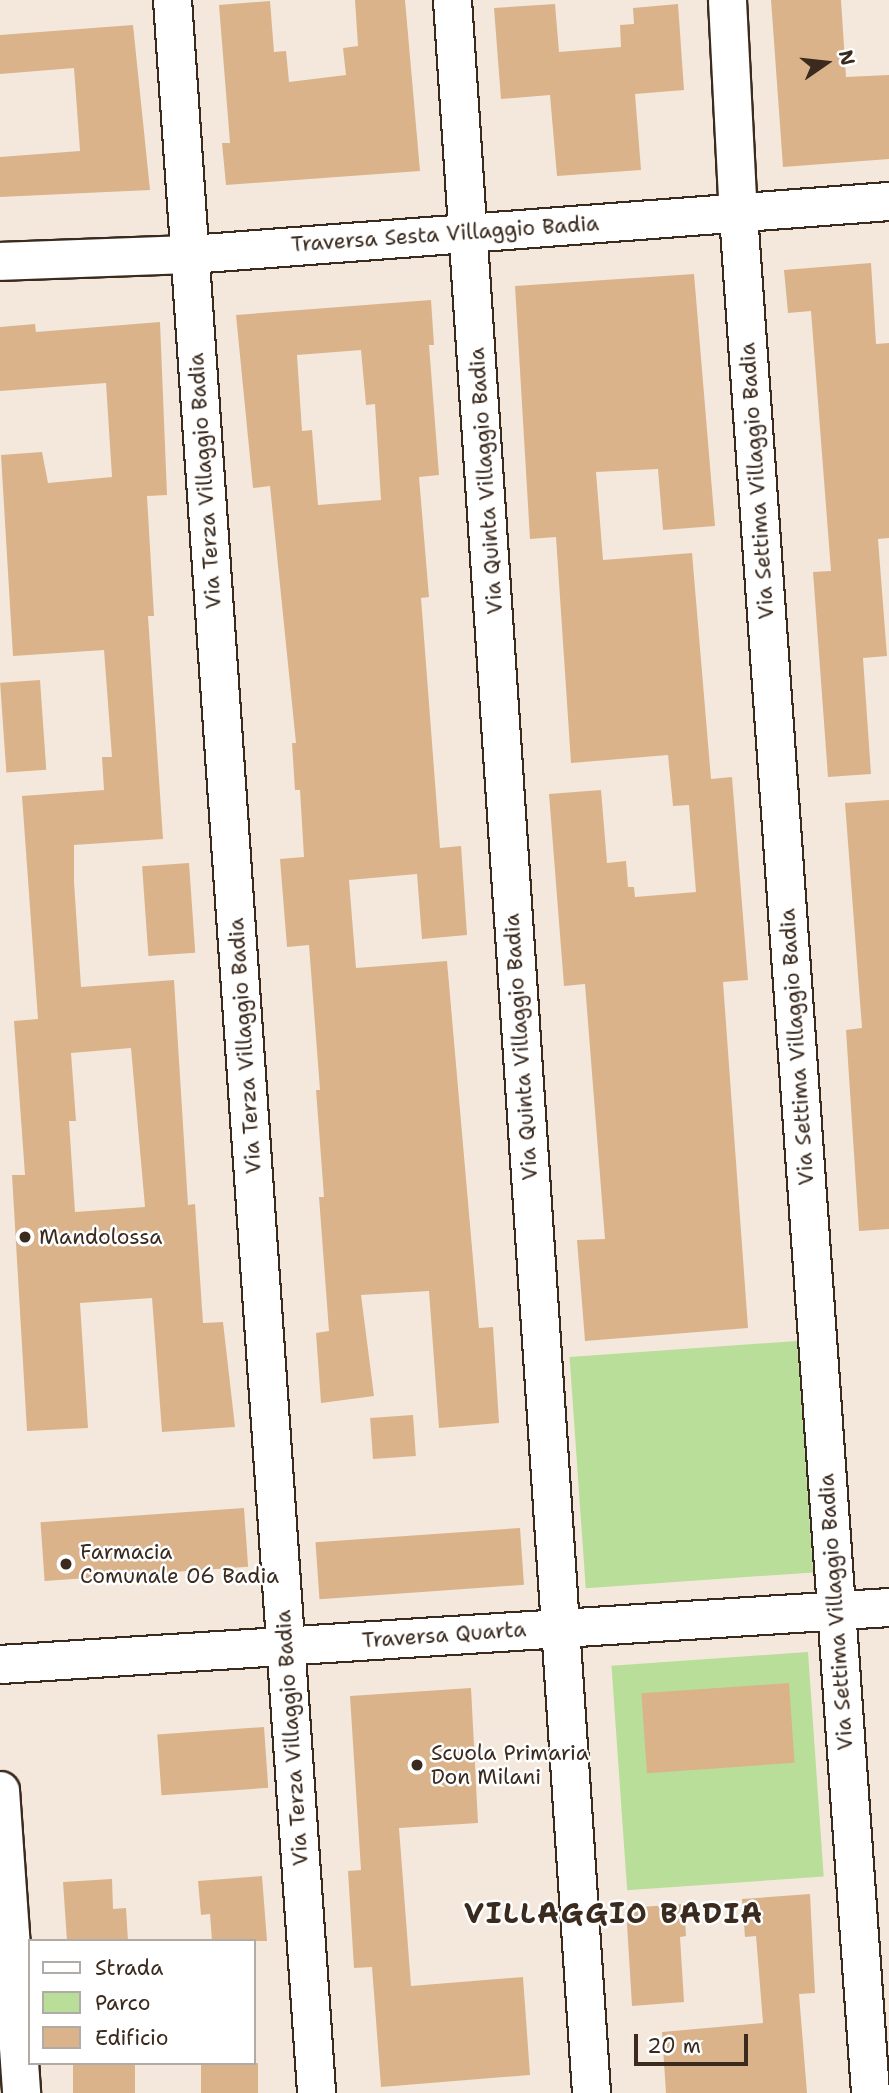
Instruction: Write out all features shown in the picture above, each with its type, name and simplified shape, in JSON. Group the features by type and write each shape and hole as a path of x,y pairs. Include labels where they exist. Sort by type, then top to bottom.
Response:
{"street":[{"name":"Via Terza Villaggio Badia","path":"172,0 316,2093"},
{"name":"Via Quinta Villaggio Badia","path":"453,0 558,1628 591,2093"},
{"name":"Via Settima Villaggio Badia","path":"727,0 738,214 870,2093"},
{"name":"Traversa Sesta Villaggio Badia","path":"0,261 190,254 889,201"},
{"name":"Traversa Quarta","path":"0,1664 889,1606"},
{"path":"0,1790 21,2093"}],"green space":[{"path":"797,1341 813,1572 586,1588 570,1357"},
{"path":"808,1652 824,1876 627,1890 611,1666"}],"building":[{"path":"355,0 405,0 420,171 226,185 222,143 230,143 219,5 270,1 274,52 286,51 289,82 346,75 343,48 358,46"},
{"path":"771,0 841,0 846,77 889,75 889,159 783,167"},
{"path":"555,4 559,52 621,47 620,25 634,24 633,8 678,4 684,90 635,94 641,170 557,176 550,95 501,99 494,8"},
{"path":"133,25 150,190 0,197 0,157 80,151 74,68 0,74 0,35"},
{"path":"871,263 876,344 889,343 889,538 878,539 887,656 863,658 871,774 828,777 813,572 831,571 811,311 788,313 784,270"},
{"path":"694,274 715,526 663,530 658,469 596,472 603,560 692,553 711,779 732,777 748,980 723,982 748,1328 585,1341 577,1240 605,1239 585,984 564,986 549,794 601,790 607,863 626,861 628,887 634,887 635,897 696,892 689,805 673,806 668,755 571,763 556,537 530,539 515,286"},
{"path":"431,300 434,345 429,345 439,475 419,477 429,597 421,598 440,848 461,846 467,935 422,939 417,874 349,880 356,968 447,961 479,1328 493,1327 499,1423 439,1428 429,1291 361,1295 374,1396 321,1403 316,1333 329,1331 319,1197 324,1197 316,1090 320,1090 309,945 287,947 280,859 304,857 300,790 295,790 292,743 296,743 270,486 253,488 236,315","holes":["361,350 366,405 375,404 381,500 318,505 312,430 302,431 297,355"]},
{"path":"160,322 167,495 147,496 154,616 148,616 163,839 74,845 81,987 174,980 188,1205 195,1204 203,1323 223,1322 235,1427 162,1432 152,1298 80,1303 88,1428 27,1431 12,1175 25,1175 14,1021 38,1019 22,796 104,790 102,757 112,757 104,650 13,656 1,455 42,452 48,483 112,477 106,383 0,391 0,327 35,324 36,332","holes":["131,1048 145,1207 75,1212 69,1121 76,1121 71,1053"]},
{"path":"40,680 46,770 6,773 0,683"},
{"path":"889,800 889,1229 859,1231 846,1030 862,1028 845,803"},
{"path":"189,863 195,953 148,956 142,866"},
{"path":"413,1415 416,1456 373,1459 370,1418"},
{"path":"244,1508 248,1567 45,1581 40,1522"},
{"path":"520,1528 524,1585 319,1599 315,1542"},
{"path":"789,1683 795,1763 647,1773 641,1693"},
{"path":"471,1688 478,1823 399,1828 411,1986 523,1977 530,2075 381,2087 372,1967 354,1968 348,1871 361,1870 350,1696"},
{"path":"264,1727 268,1788 162,1795 157,1734"},
{"path":"262,1876 267,1941 212,1939 210,1914 201,1915 198,1881"},
{"path":"112,1879 113,1909 126,1908 128,1939 67,1939 63,1882"},
{"path":"810,1894 815,1993 799,1994 807,2093 666,2093 662,2032 763,2023 756,1936 745,1937 742,1899"},
{"path":"684,1904 686,1936 680,1937 684,2002 632,2006 626,1908"},
{"path":"258,2063 258,2093 201,2093 201,2065"},
{"path":"73,2065 135,2065 135,2093 73,2093"}],"place":[{"name":"Mandolossa","path":"25,1237"},
{"name":"Farmacia Comunale 06 Badia","path":"66,1564"},
{"name":"Scuola Primaria Don Milani","path":"417,1765"}],"district":[{"name":"VILLAGGIO BADIA","path":"614,1913"}]}
